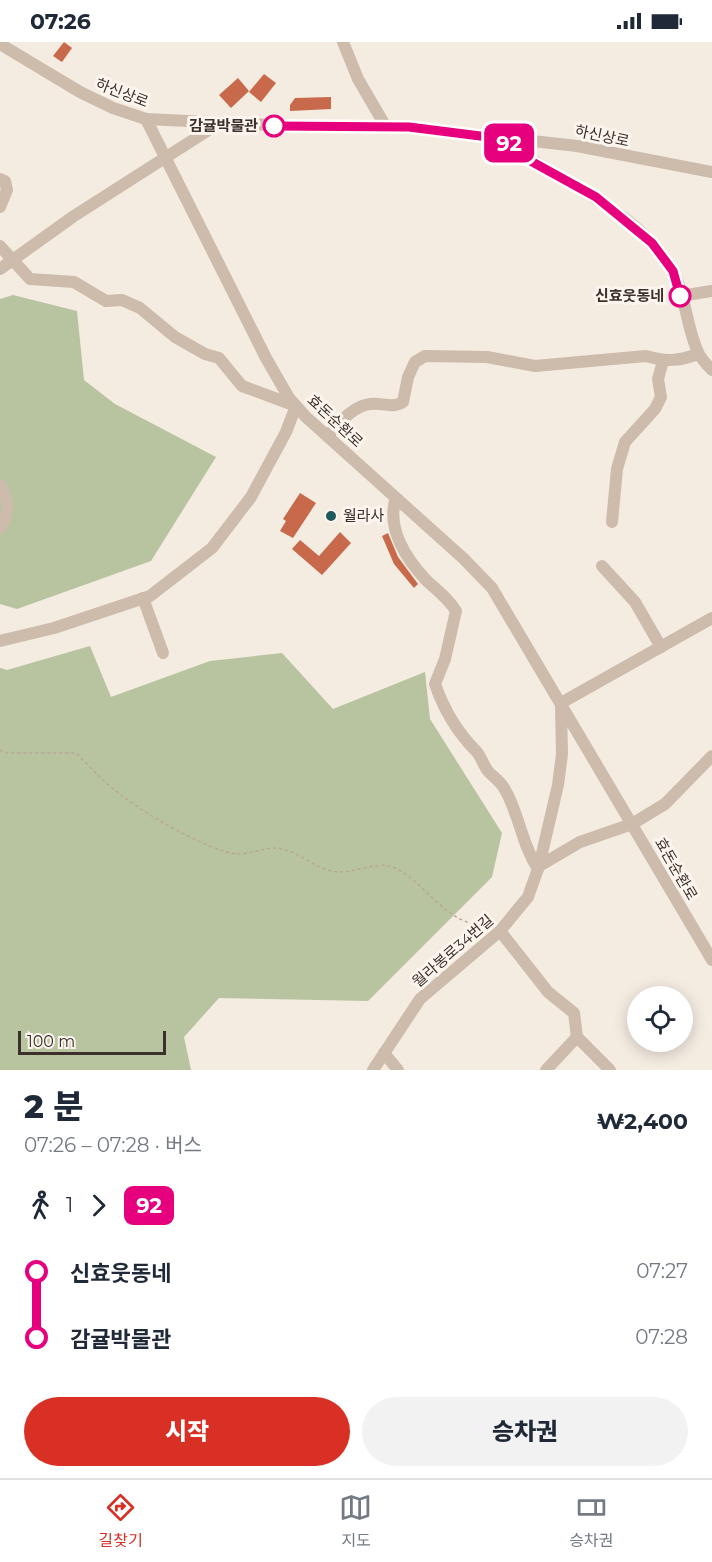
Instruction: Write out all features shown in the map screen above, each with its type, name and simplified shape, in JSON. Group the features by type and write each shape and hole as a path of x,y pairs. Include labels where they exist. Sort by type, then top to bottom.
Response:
{"street":[{"path":"343,42 358,79 386,127"},
{"name":"하신상로","path":"0,44 80,92 113,108 146,119 409,127 578,146 712,172"},
{"name":"효돈순환로","path":"146,119 266,358 296,406 464,559 492,588 712,960"},
{"path":"0,269 165,156 219,123"},
{"path":"504,139 527,159 596,197 652,243 673,271 698,354 712,370"},
{"path":"0,179 5,181 8,190 0,207"},
{"path":"0,246 30,279 74,282 106,301 123,300 140,308 175,337 205,354 219,358 242,386 296,406 286,432 251,497 212,548 150,596 54,628 0,641"},
{"path":"680,296 712,291"},
{"path":"327,436 359,407 370,404 397,406 403,402 415,362 426,356 487,357 535,366 634,356 679,361 698,354"},
{"path":"612,522 617,469 625,442 655,410 662,397 658,379 663,361"},
{"path":"0,485 8,498 8,516 0,528"},
{"path":"396,498 392,511 393,526 407,555 427,580 450,601 456,612 445,659 435,684 453,724 469,746 477,752 487,770 504,787 527,851 539,868 580,842 632,824 665,804 712,756"},
{"path":"602,566 635,602 661,647"},
{"path":"143,598 163,652"},
{"path":"561,703 712,618"},
{"name":"월라봉로34번길","path":"373,1070 420,999 503,927 528,897 539,868 558,785 562,754 561,703"},
{"path":"503,927 548,992 574,1013 577,1037 610,1070"},
{"path":"546,1070 577,1037"},
{"path":"384,1053 398,1070"}],"path":[{"path":"0,750 6,753 76,753 117,792 155,817 210,845 237,854 280,848 330,871 346,873 374,866 394,867 457,918 479,926 503,927"}],"green space":[{"path":"13,295 77,311 84,380 115,404 216,457 151,561 17,609 0,604 0,299"},
{"path":"90,646 111,697 210,661 282,653 333,709 425,672 430,719 502,833 492,877 368,1001 219,998 184,1037 191,1070 0,1070 0,668 7,670"}],"building":[{"path":"64,42 72,48 62,62 53,56"},
{"path":"264,74 276,83 261,102 249,92"},
{"path":"238,78 249,91 231,108 219,95"},
{"path":"331,97 331,109 290,111 290,105 295,98"},
{"name":"월라사","path":"300,493 316,503 293,538 280,531 286,521 283,519"},
{"path":"340,532 351,543 322,575 292,549 300,540 319,556"},
{"path":"388,533 398,557 418,584 414,588 394,564 382,536"}],"bus line":[{"name":"92","path":"274,126 409,127 504,139 527,159 596,197 652,243 673,271 680,296"}],"place":[{"name":"감귤박물관","path":"274,126"},
{"name":"신효웃동네","path":"680,296"},
{"name":"월라사","path":"331,516"}]}
